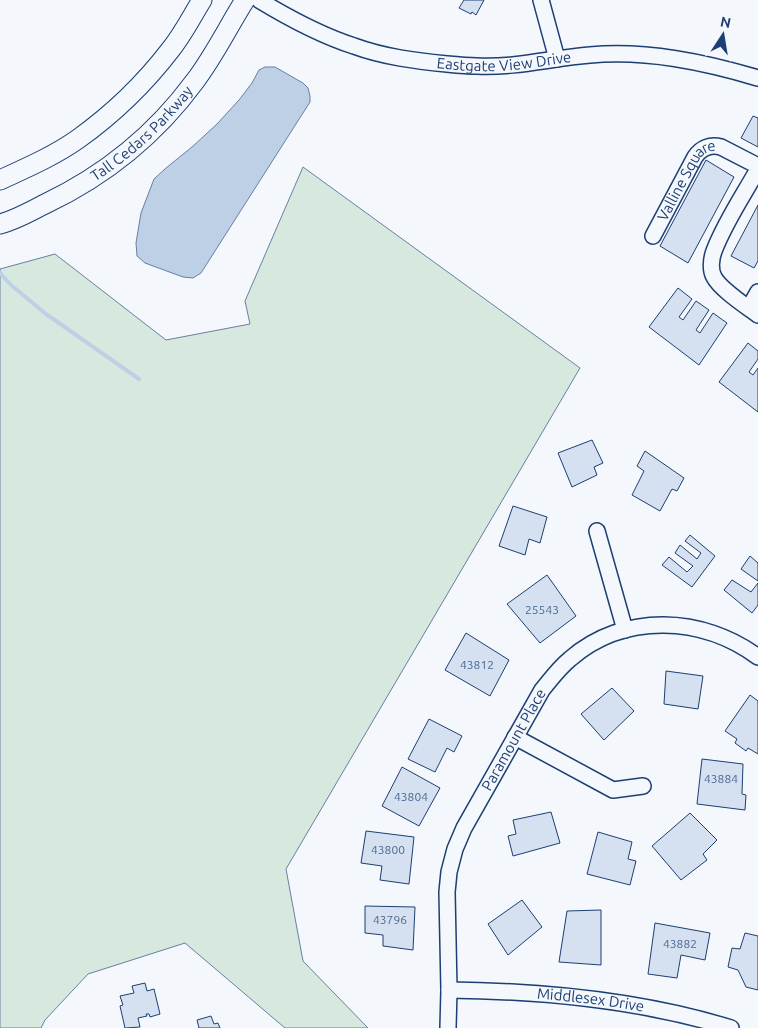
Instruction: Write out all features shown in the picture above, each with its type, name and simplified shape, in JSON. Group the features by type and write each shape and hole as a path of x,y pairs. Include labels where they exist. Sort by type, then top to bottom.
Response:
{"main road":[{"path":"0,180 40,161 77,140 113,112 141,85 172,48 202,0"},
{"name":"Tall Cedars Parkway","path":"0,224 65,194 112,164 145,137 176,105 196,80 245,0"}],"street":[{"name":"Eastgate View Drive","path":"259,0 312,28 354,46 390,56 427,62 478,66 620,54 693,62 758,78"},
{"path":"541,0 557,59"},
{"name":"Valline Square","path":"653,236 695,157 708,146 721,147 758,167"},
{"path":"758,167 730,218 711,261 711,270 714,278 722,287 754,311 758,292"},
{"path":"597,530 625,630"},
{"name":"Paramount Place","path":"448,1028 447,892 449,872 455,850 464,828 515,737 542,690 556,672 588,646 607,636 646,626 672,624 695,627 720,635 741,645 758,657"},
{"path":"515,737 613,790 643,786"},
{"name":"Middlesex Drive","path":"449,990 500,990 591,998 674,1013 731,1028"}],"shaded area":[{"path":"303,167 580,368 286,869 303,961 368,1028 285,1028 185,943 88,974 45,1020 41,1028 0,1028 0,269 55,254 166,340 250,324 245,301"}],"water":[{"path":"265,67 275,67 303,83 308,88 310,102 201,273 193,278 183,277 145,263 137,256 136,243 141,213 154,179 217,124 239,100 259,70"}],"building":[{"path":"464,0 484,0 476,15 459,8"},
{"path":"753,116 758,118 758,147 741,138"},
{"path":"706,160 734,177 688,263 660,246"},
{"path":"758,205 758,261 754,268 731,256"},
{"path":"678,288 692,299 679,317 683,320 696,301 709,310 696,330 700,333 713,313 727,323 699,365 649,327"},
{"path":"748,343 758,351 758,359 749,372 753,375 758,368 758,412 719,382"},
{"path":"592,440 603,463 594,467 597,475 572,487 558,453"},
{"path":"645,451 684,478 677,491 672,489 660,511 632,495 644,471 637,466"},
{"path":"513,506 547,517 540,543 529,539 525,555 499,546"},
{"path":"690,535 715,556 692,587 662,565 669,557 687,572 693,566 675,553 680,545 697,559 701,553 685,541"},
{"path":"750,556 758,563 758,581 741,569"},
{"path":"547,575 576,616 540,643 507,604"},
{"path":"732,580 751,592 758,583 758,605 752,613 724,590"},
{"path":"466,633 509,660 490,696 445,670"},
{"path":"666,671 703,676 698,709 664,704"},
{"path":"612,688 634,711 604,740 581,714"},
{"path":"750,695 758,701 758,754 748,748 746,751 735,743 737,739 725,731"},
{"path":"429,719 462,736 454,752 447,748 435,772 408,759"},
{"path":"702,759 743,764 742,794 746,795 745,810 697,804"},
{"path":"402,767 440,788 419,826 382,806"},
{"path":"551,812 560,843 513,856 508,836 516,834 513,820"},
{"path":"690,813 717,840 703,854 707,860 681,880 652,846"},
{"path":"366,831 414,837 409,884 380,880 382,866 361,863"},
{"path":"598,832 632,842 628,859 636,861 630,885 587,874"},
{"path":"522,900 542,927 508,955 488,924"},
{"path":"365,906 415,907 413,950 383,946 383,935 365,933"},
{"path":"601,910 601,965 559,962 567,911"},
{"path":"655,923 710,933 705,960 681,955 677,978 648,974"},
{"path":"745,933 758,936 758,990 746,987 738,970 728,967 732,948 740,949"},
{"path":"145,983 147,991 154,989 160,1014 150,1017 149,1014 146,1014 147,1016 138,1018 140,1027 125,1028 120,1006 123,1005 120,996 134,993 132,986"},
{"path":"211,1016 214,1024 218,1023 220,1028 199,1028 197,1020"}],"waterway":[{"path":"0,273 11,285 46,314 139,379"}]}
